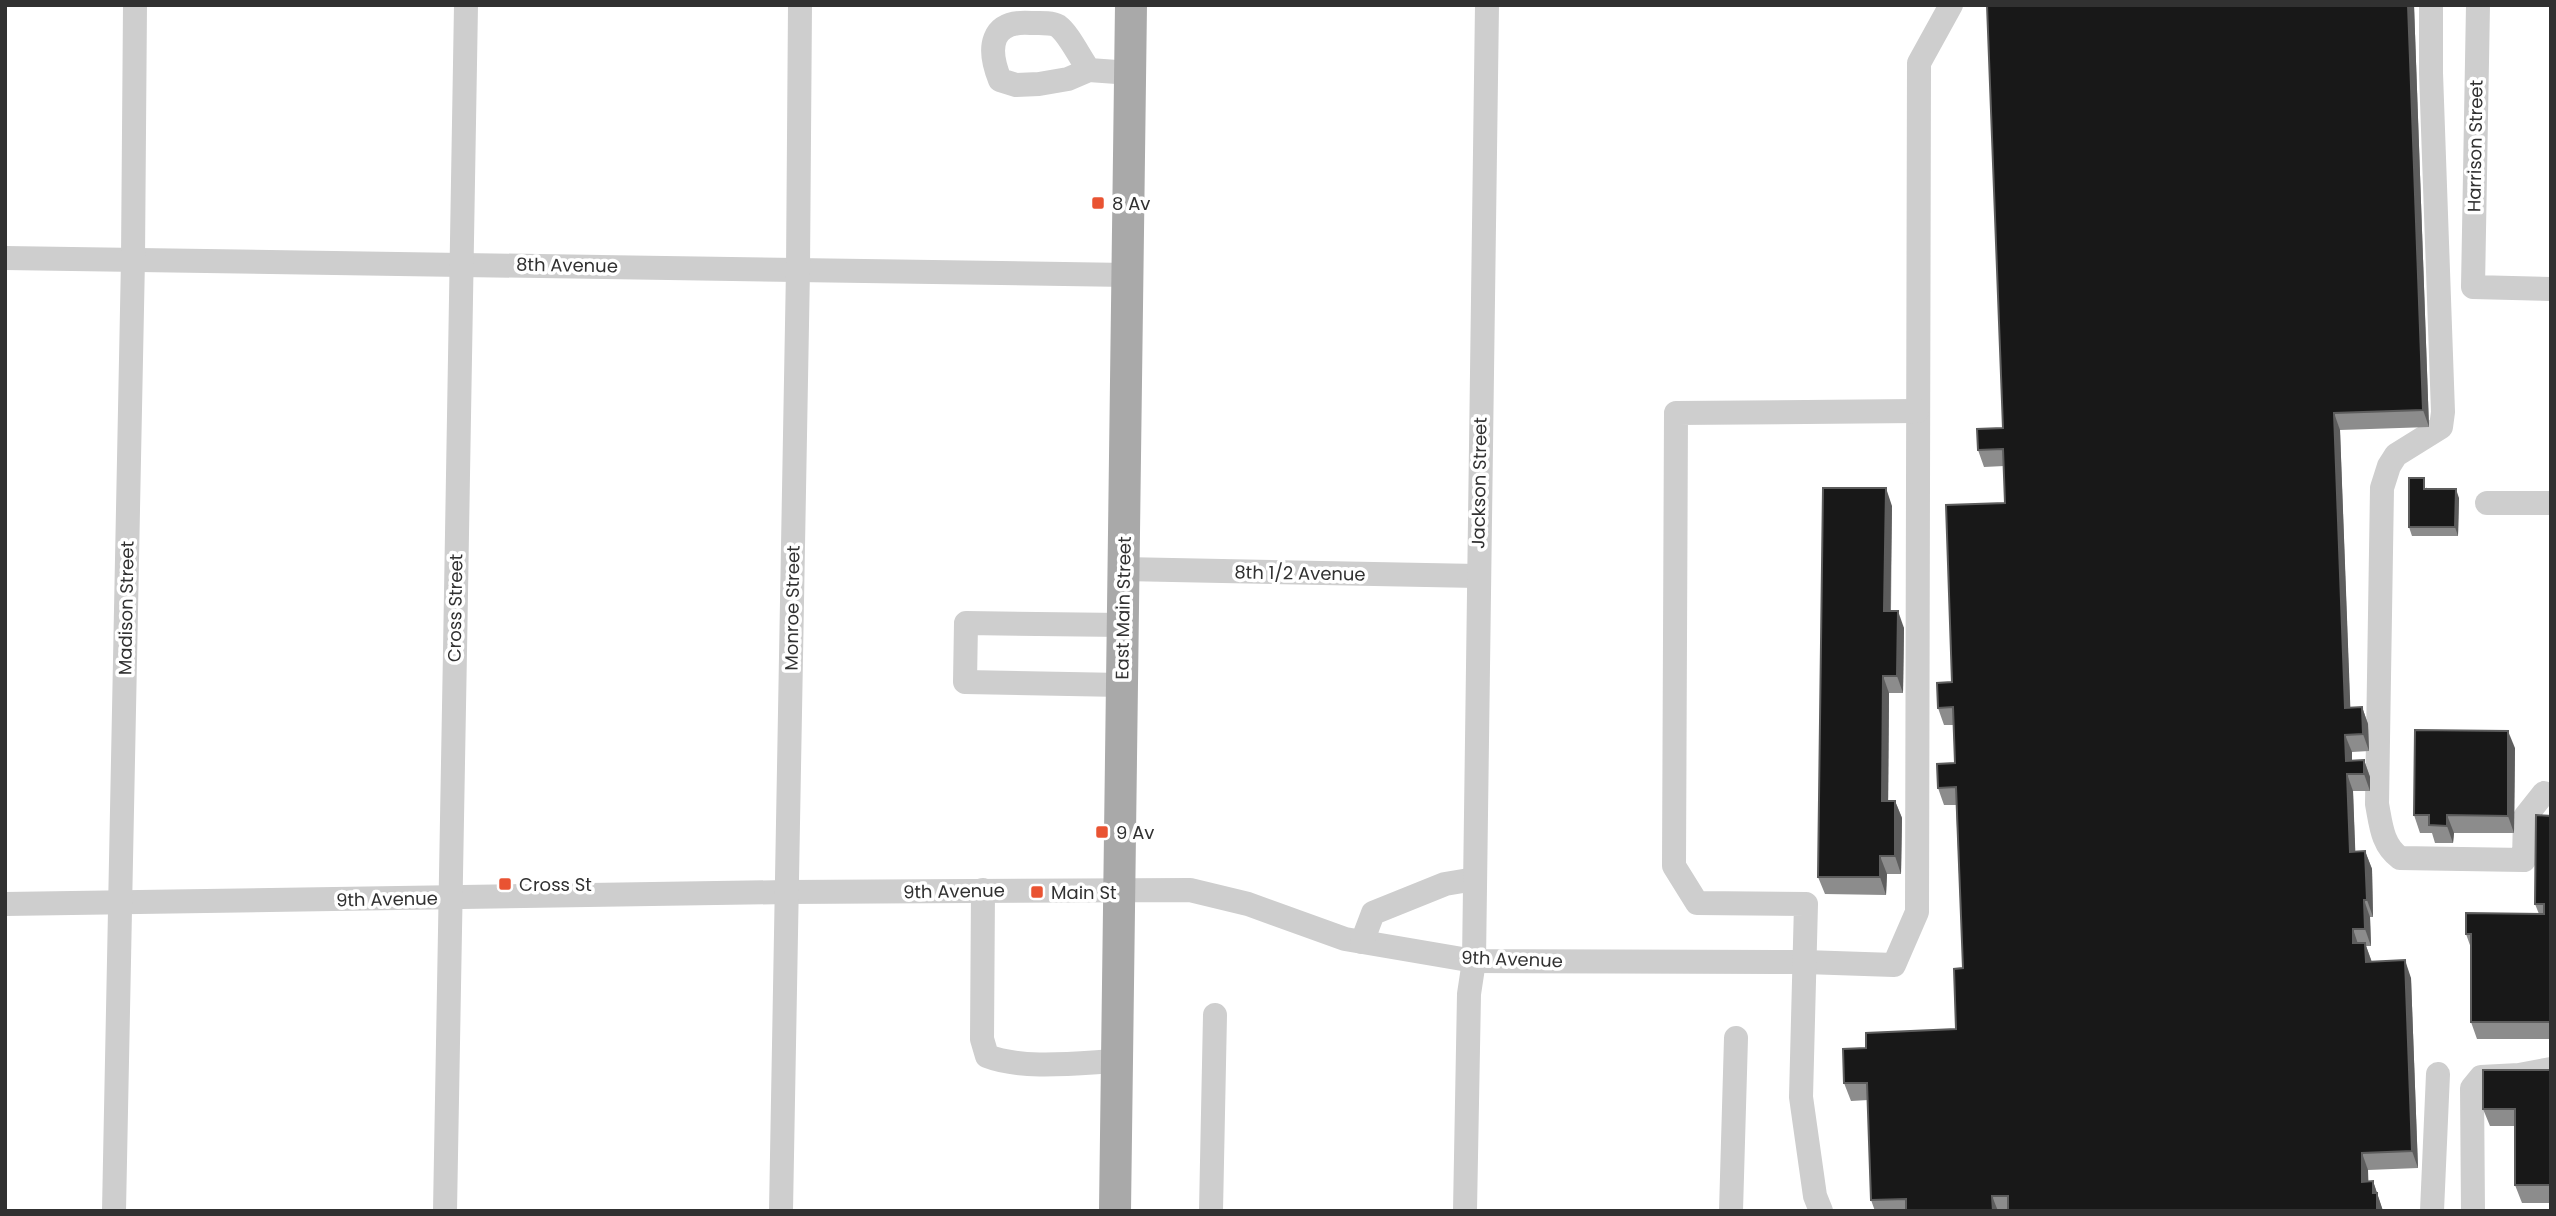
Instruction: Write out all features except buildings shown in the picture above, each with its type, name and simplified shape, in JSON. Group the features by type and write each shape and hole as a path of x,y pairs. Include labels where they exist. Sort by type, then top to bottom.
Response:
{"main road":[{"name":"East Main Street","path":"1115,1211 1131,5"}],"street":[{"name":"Madison Street","path":"114,1211 135,5"},
{"name":"Cross Street","path":"445,1211 466,5"},
{"name":"Monroe Street","path":"781,1211 798,269 800,5"},
{"name":"Jackson Street","path":"1465,1211 1469,994 1474,961 1487,5"},
{"path":"1821,1211 1815,1196 1801,1097 1806,904 1697,904 1674,866 1676,413 1917,411 1919,62 1951,5"},
{"path":"2431,5 2443,412 2441,427 2396,455 2389,466 2382,488 2377,804 2384,839 2392,852 2400,858 2524,860 2525,817 2543,793"},
{"name":"Harrison Street","path":"2478,5 2473,287 2551,289"},
{"path":"1089,70 1130,73"},
{"name":"8th Avenue","path":"5,258 1128,275"},
{"name":"9th Avenue","path":"5,904 787,892 1190,890 1248,904 1345,939 1474,961 1805,961 1894,965 1917,912 1917,411"},
{"path":"2487,503 2551,503"},
{"name":"8th 1/2 Avenue","path":"1123,569 1478,576"},
{"path":"1122,685 965,682 966,624 1123,625"},
{"path":"1362,942 1373,912 1445,884 1475,879"},
{"path":"984,890 982,1039 987,1056 1001,1061 1050,1064 1117,1061"},
{"path":"1211,1211 1214,1015"},
{"path":"1731,1211 1736,1038"},
{"path":"2473,1211 2472,1088 2481,1077 2519,1075 2551,1069"},
{"path":"2432,1211 2438,1074"}],"place":[{"name":"8 Av","path":"1098,203"},
{"name":"9 Av","path":"1102,832"},
{"name":"Cross St","path":"505,884"},
{"name":"Main St","path":"1037,892"}]}
